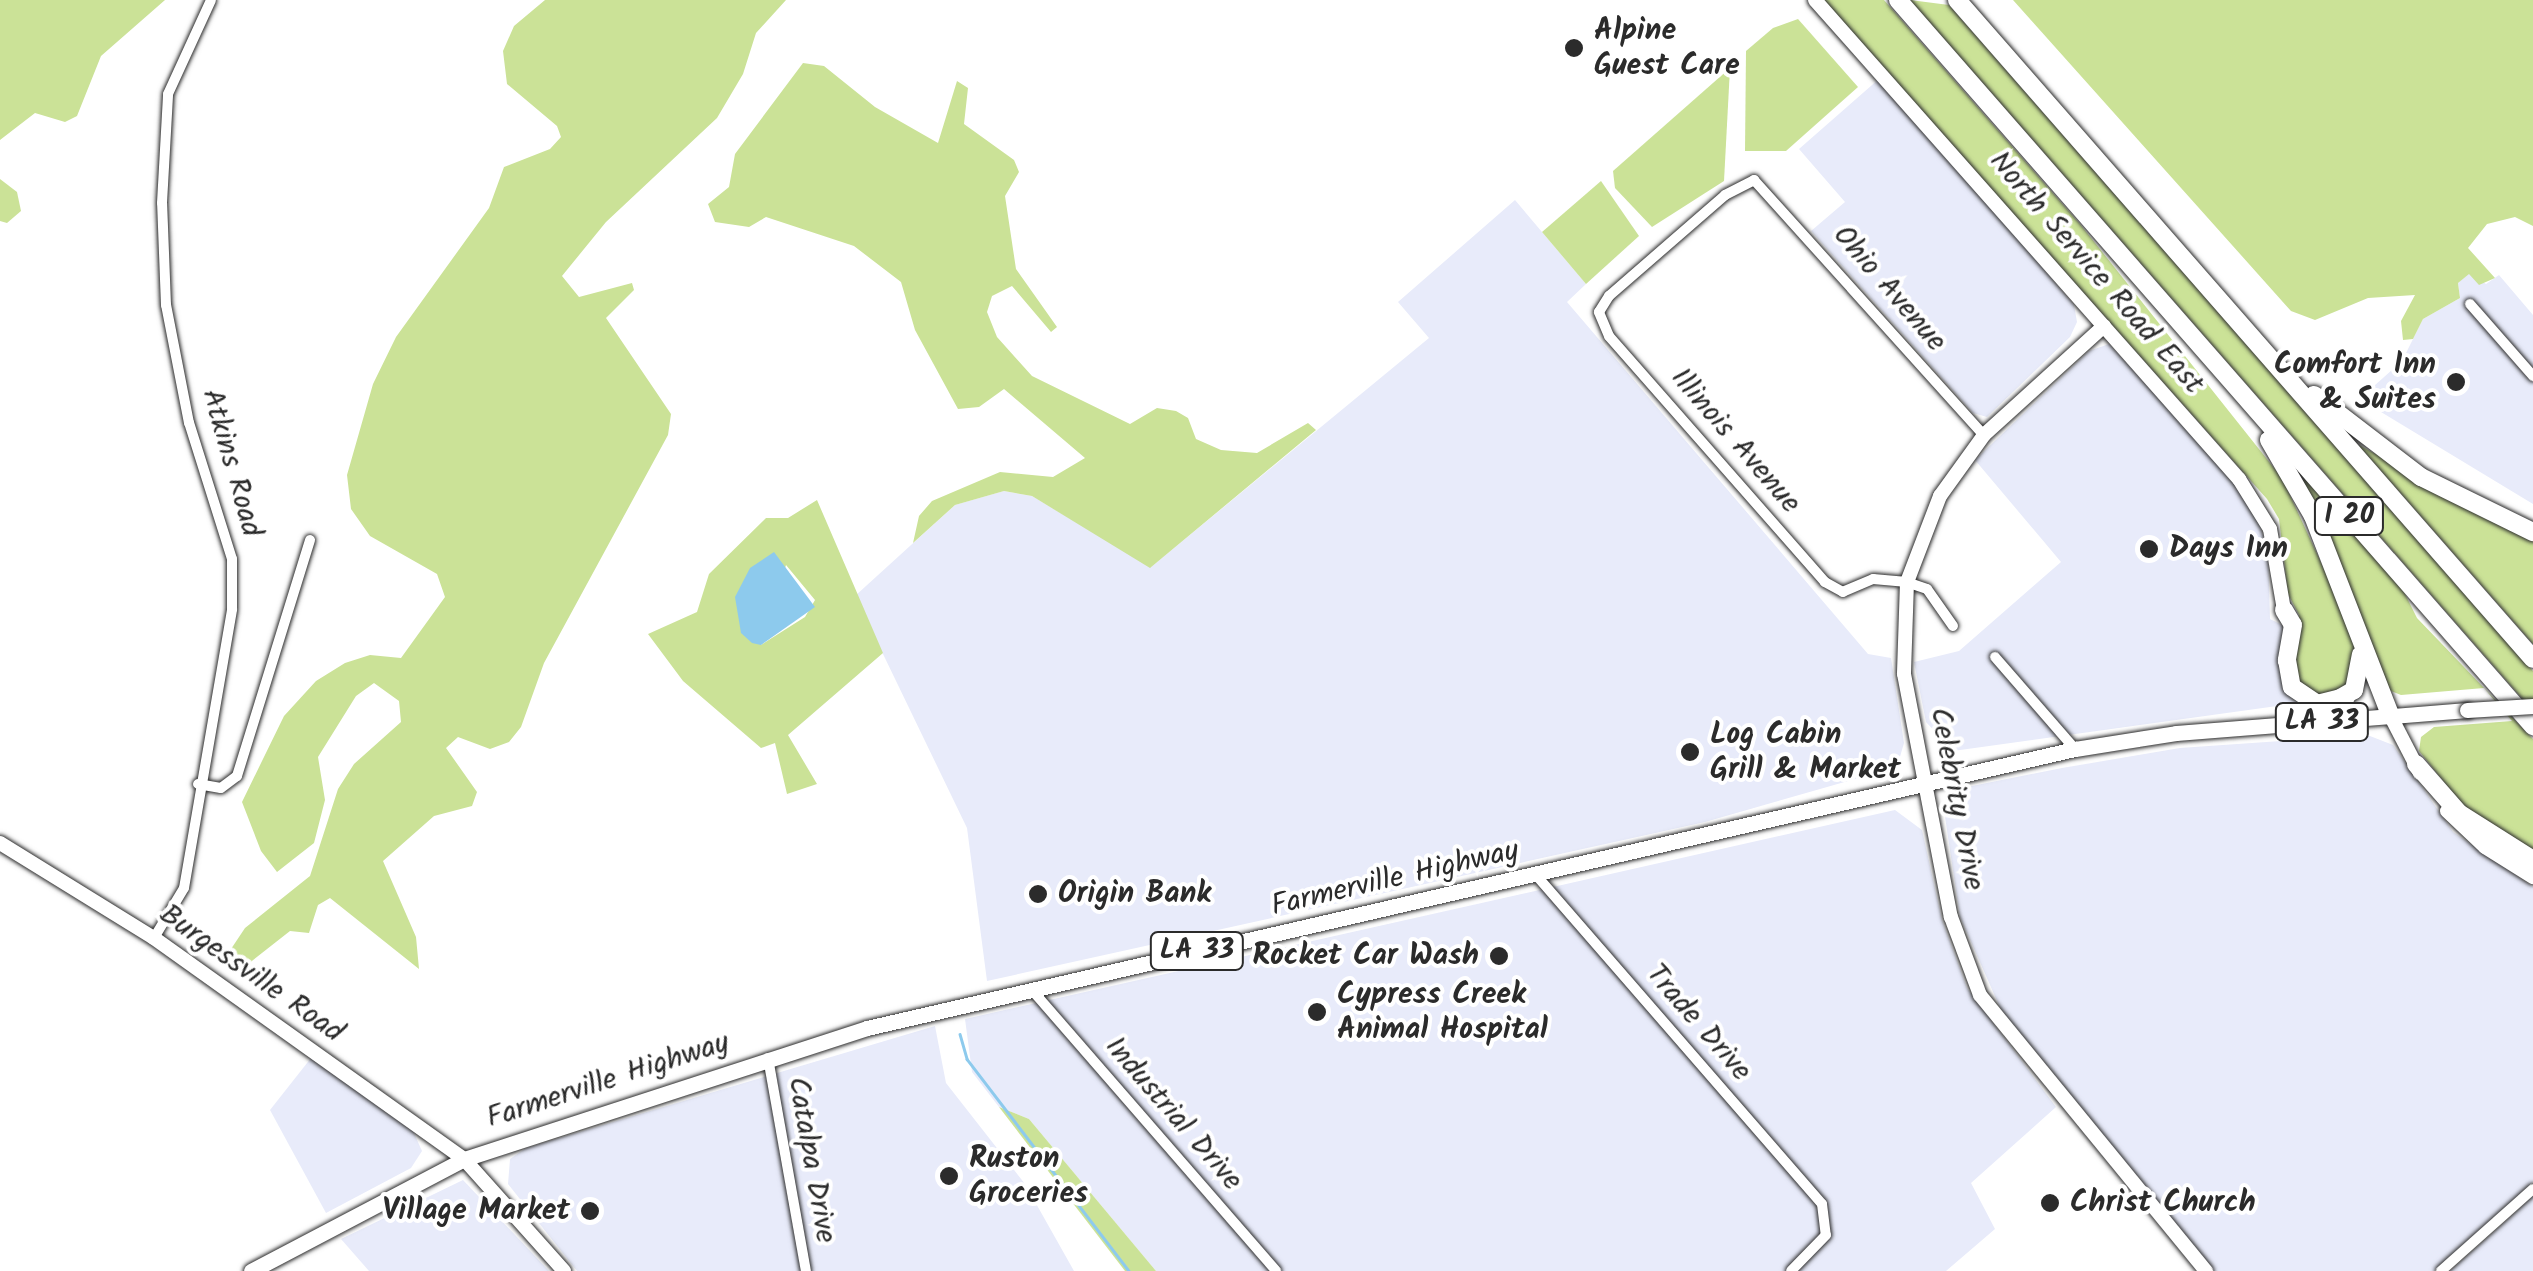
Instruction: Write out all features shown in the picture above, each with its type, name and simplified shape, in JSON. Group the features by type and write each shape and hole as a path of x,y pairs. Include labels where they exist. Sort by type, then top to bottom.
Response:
{"highway":[{"name":"I 20","path":"1898,0 2533,726"},
{"name":"I 20","path":"1957,0 2533,658"},
{"path":"2165,305 2295,480 2390,715"},
{"path":"2276,366 2421,477 2533,532"},
{"path":"2284,610 2293,625 2287,660 2292,687 2317,704 2346,697"},
{"path":"2293,725 2346,697 2362,670 2356,630"},
{"path":"2416,764 2459,813 2533,860"}],"main road":[{"name":"Farmerville Highway","path":"252,1271 464,1158 768,1058 1032,990 2074,750 2390,715 2533,706"}],"street":[{"name":"Atkins Road","path":"154,938 184,888 198,784 232,609 232,559 178,364 166,305 162,203 168,94 211,0"},
{"name":"North Service Road East","path":"1815,0 2251,494 2270,529 2284,610"},
{"name":"Ohio Avenue","path":"1598,319 1609,296 1725,195 1754,180 1984,436"},
{"path":"2470,304 2533,376"},
{"name":"Illinois Avenue","path":"1598,319 1838,592 1873,579 1908,582"},
{"name":"Celebrity Drive","path":"2104,326 1984,436 1940,496 1908,582 1904,674 1951,916 1980,994 2206,1271"},
{"path":"198,784 221,788 237,776 310,540"},
{"path":"1908,582 1927,589 1953,626"},
{"path":"1995,657 2074,750"},
{"path":"2390,715 2416,764 2452,816 2533,878"},
{"name":"Burgessville Road","path":"0,843 154,938 464,1158 564,1271"},
{"name":"Trade Drive","path":"1536,875 1822,1204 1826,1236 1791,1271"},
{"name":"Industrial Drive","path":"1032,990 1276,1271"},
{"name":"Catalpa Drive","path":"768,1058 806,1271"},
{"path":"2441,1271 2533,1189"}],"shaded area":[{"path":"1880,78 2074,305 2077,322 2070,337 1987,417 1973,413 1811,231 1845,202 1799,149"},
{"path":"1515,200 1586,284 1567,302 1868,654 1891,658 1904,743 1897,767 1705,822 987,981 967,828 855,596 955,505 1004,491 1032,496 1151,567 1429,338 1398,302"},
{"path":"2469,273 2486,284 2499,275 2533,315 2533,504 2381,412 2365,394 2402,361 2423,319 2460,298 2458,283"},
{"path":"2109,344 2238,486 2258,520 2268,551 2270,619 2288,628 2298,703 1953,751 1926,722 1914,662 1959,651 2061,562 1975,460 2089,351"},
{"path":"2370,736 2393,745 2453,832 2533,887 2533,1182 2434,1271 2214,1271 2002,1012 1960,917 1944,810 1967,787 2062,768 2180,748"},
{"path":"1895,810 1922,830 1942,920 1967,988 2056,1107 1971,1183 1995,1229 1946,1271 1156,1271 1029,1119 999,1107 972,1072 965,1019"},
{"path":"935,1026 946,1083 1025,1184 1074,1271 577,1271 508,1184 510,1159 526,1148"},
{"path":"311,1058 413,1131 422,1151 411,1168 326,1213 270,1110"},
{"path":"463,1180 549,1271 369,1271 341,1239"},
{"path":"2533,1196 2533,1271 2450,1271 2494,1232"}],"green space":[{"path":"0,0 165,0 101,56 77,116 65,122 35,113 0,140"},
{"path":"545,0 786,0 756,33 743,74 717,118 606,222 562,276 579,297 632,283 634,290 606,318 671,414 668,435 544,663 521,727 509,742 490,749 458,737 446,748 477,792 472,806 434,816 383,861 416,937 419,969 330,898 318,905 309,933 290,931 243,968 232,965 227,955 245,928 310,876 338,789 354,764 401,722 399,701 374,683 356,696 318,757 325,800 314,843 277,872 261,851 242,802 284,716 316,681 345,663 370,655 401,658 445,597 437,574 370,536 351,509 347,475 373,384 396,337 489,208 504,167 550,149 561,137 557,126 507,84 503,51 514,26"},
{"path":"1823,0 1884,0 2080,224 2282,478 2355,636 2358,669 2339,695 2303,695 2291,654 2299,615 2288,594 2279,519 2267,499"},
{"path":"1910,0 1949,5 2533,671 2533,711"},
{"path":"2013,0 2533,0 2533,226 2515,217 2487,224 2468,248 2495,278 2479,285 2469,274 2458,283 2460,298 2423,319 2413,339 2403,340 2401,321 2415,295 2368,298 2315,320 2291,311"},
{"path":"1798,19 1858,87 1786,151 1745,151 1746,51 1773,28"},
{"path":"803,63 824,66 875,107 938,143 957,81 968,88 964,124 1014,160 1019,172 1005,196 1016,269 1057,327 1051,332 1012,286 992,296 987,312 997,337 1032,376 1130,424 1157,408 1176,411 1188,418 1196,439 1221,450 1257,453 1308,423 1316,430 1150,568 1032,496 1004,491 955,505 913,543 919,516 932,501 1000,472 1053,477 1085,458 1004,389 979,407 958,409 915,330 901,282 854,246 766,217 749,227 715,222 708,204 729,187 735,154"},
{"path":"1730,68 1724,181 1652,227 1615,188 1613,171"},
{"path":"0,179 17,192 21,211 7,223 0,221"},
{"path":"1601,181 1639,236 1586,284 1542,232"},
{"path":"2360,447 2533,539 2533,644"},
{"path":"2305,479 2403,590 2417,618 2533,739 2533,853 2465,808 2419,751 2421,737 2434,727 2512,721 2484,688 2401,695 2386,689 2301,483"},
{"path":"817,500 883,653 788,735 817,784 787,794 775,743 761,748 683,681 648,634 697,612 709,574 766,518 788,518","holes":["786,565 815,600 805,617 761,645"]},
{"path":"999,1107 1029,1119 1156,1271 1125,1271"}],"water":[{"path":"774,552 815,607 761,645 741,633 735,597 750,568"}],"waterway":[{"path":"960,1034 967,1059 1129,1271"}],"place":[{"name":"Alpine Guest Care","path":"1574,48"},
{"name":"Comfort Inn & Suites","path":"2456,382"},
{"name":"Days Inn","path":"2149,549"},
{"name":"Log Cabin Grill & Market","path":"1690,752"},
{"name":"Origin Bank","path":"1038,894"},
{"name":"Rocket Car Wash","path":"1499,956"},
{"name":"Cypress Creek Animal Hospital","path":"1317,1012"},
{"name":"Ruston Groceries","path":"949,1176"},
{"name":"Christ Church","path":"2050,1203"},
{"name":"Village Market","path":"590,1211"}]}
